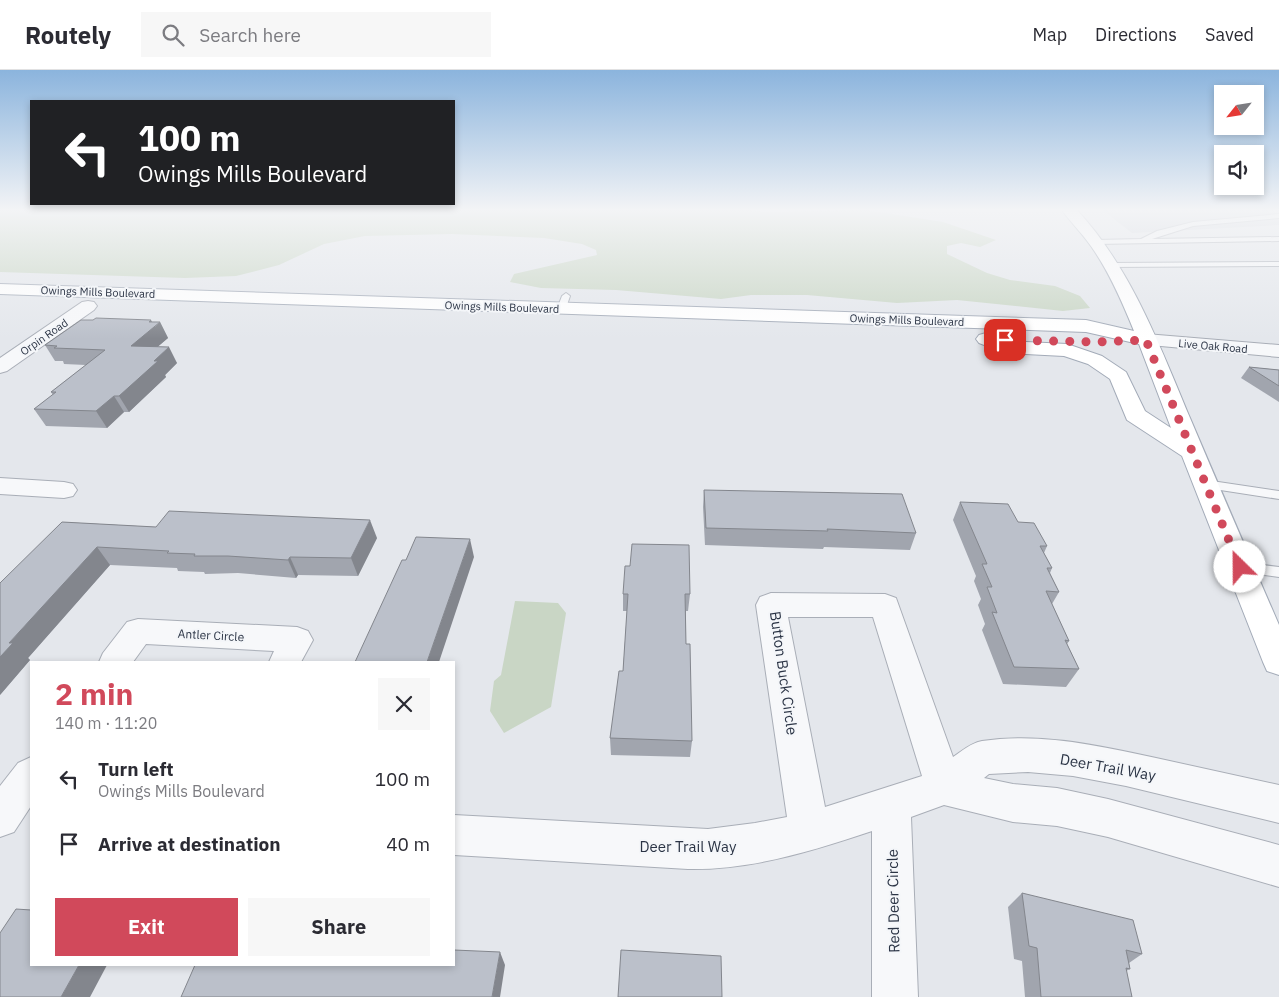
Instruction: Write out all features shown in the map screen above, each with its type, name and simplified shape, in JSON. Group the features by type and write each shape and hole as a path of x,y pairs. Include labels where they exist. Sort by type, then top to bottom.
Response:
{"main road":[{"path":"1103,252 1111,265 1146,340 1279,662"},
{"name":"Owings Mills Boulevard","path":"0,289 564,303 1086,326 1146,340"},
{"name":"Owings Mills Boulevard","path":"0,303 986,339 1096,342 1146,340"},
{"path":"986,339 1005,347 1067,350 1101,363 1119,376 1135,414 1192,451"}],"street":[{"name":"Orpin Road","path":"0,367 88,306"},
{"name":"Live Oak Road","path":"1146,340 1279,351"},
{"path":"0,486 64,490"},
{"name":"Button Buck Circle","path":"809,830 771,605 885,606 944,787"},
{"name":"Antler Circle","path":"116,661 138,632 297,640 286,661"},
{"name":"Deer Trail Way","path":"455,835 688,849 725,849 766,842 809,830 944,787 981,758 1028,755 1073,759 1126,769 1279,804"},
{"path":"13,812 30,777"},
{"path":"944,787 1013,804 1057,807 1108,818 1279,866"},
{"name":"Red Deer Circle","path":"891,805 895,997"}],"lane":[{"path":"1111,265 1279,264"},
{"path":"1205,484 1279,494"},
{"path":"1240,567 1279,572"}],"green space":[{"path":"0,252 306,252 279,265 236,276 185,278 0,272"},
{"path":"596,252 947,252 947,254 987,273 1010,280 1055,286 1080,296 1090,308 1063,311 957,300 897,303 807,295 751,295 721,299 616,290 541,288 510,282 514,274 597,255"},
{"path":"515,601 558,603 566,613 551,707 504,733 490,711 494,681 501,675"}],"building":[{"path":"96,318 160,322 131,346 169,347 154,361 158,361 119,396 114,396 96,411 34,409 56,392 51,392 105,350 54,348 57,346 45,345 81,320 93,320"},
{"path":"1249,367 1279,370 1279,386"},
{"path":"704,490 902,494 916,533 827,529 828,531 706,528"},
{"path":"960,502 1008,504 1018,522 1034,523 1047,546 1040,546 1052,568 1047,568 1059,592 1046,591 1069,641 1065,640 1079,669 1014,667 992,612 997,613 987,587 992,587 982,564 987,564"},
{"path":"169,511 370,520 351,558 290,557 288,560 194,556 195,554 167,553 169,551 97,547 9,643 13,643 0,657 0,583 62,522 156,527"},
{"path":"416,537 470,539 427,661 355,661 402,560 406,560"},
{"path":"632,544 689,545 690,594 685,594 686,644 690,644 692,741 610,738 619,671 623,671 628,594 623,594 625,566 630,566"},
{"path":"1022,893 1133,920 1142,954 1126,950 1130,969 1126,968 1132,997 1041,997 1037,948 1029,946"},
{"path":"16,909 30,910 30,966 78,966 61,997 0,997 0,933"},
{"path":"455,950 500,952 492,997 181,997 195,966 455,966"},
{"path":"621,950 721,956 722,997 618,997"}],"route":[{"path":"1005,340 1096,342 1146,340 1240,567"}]}
